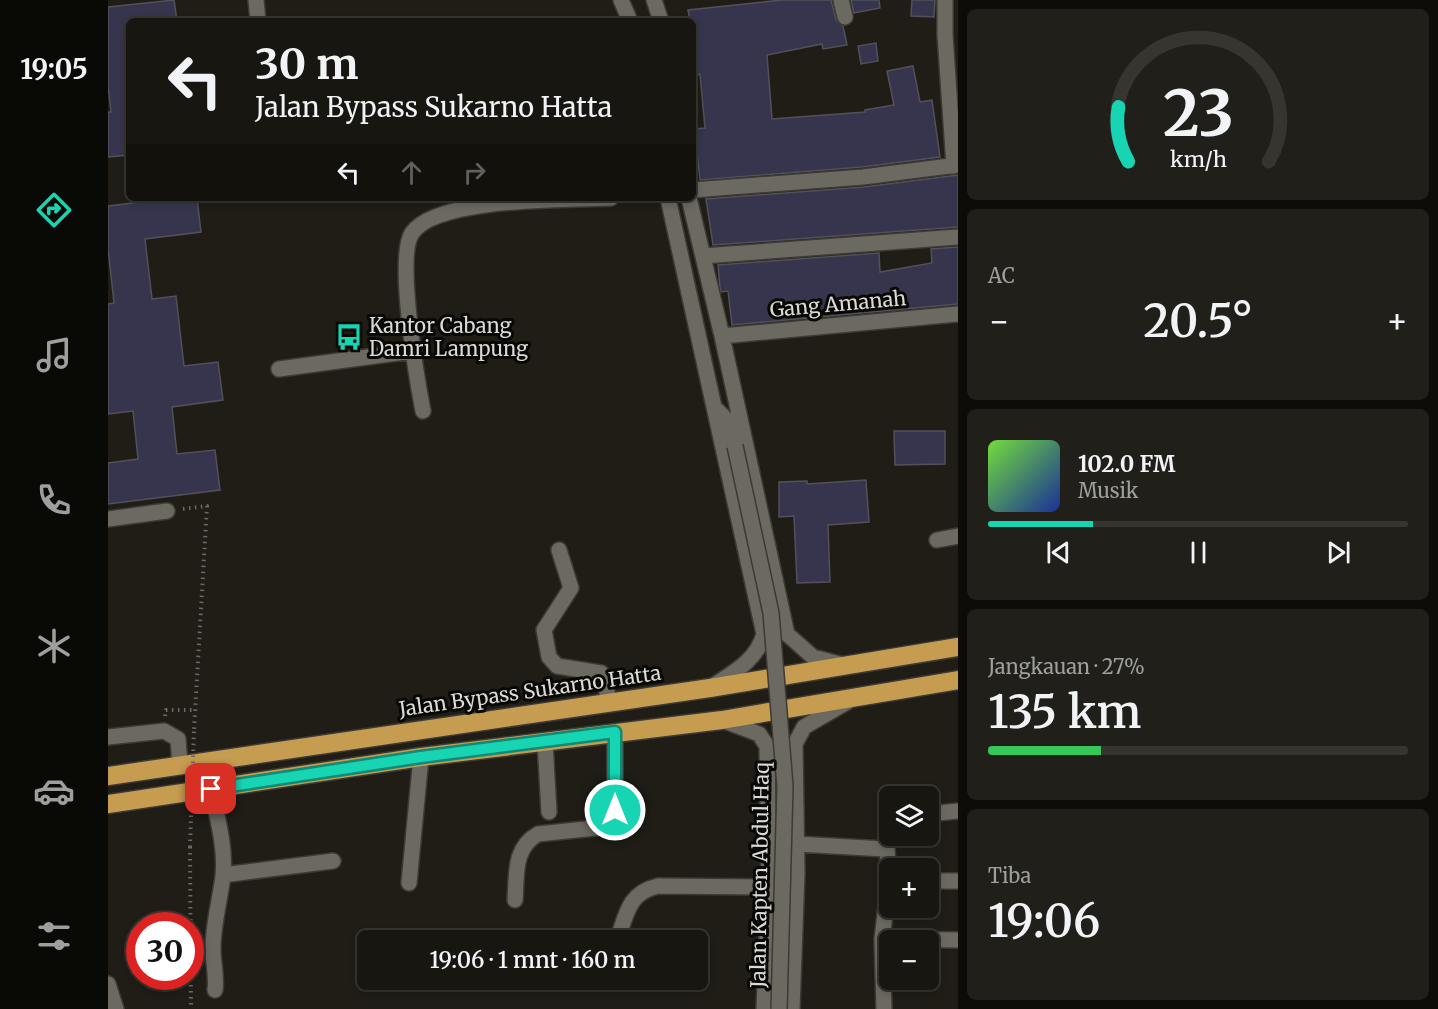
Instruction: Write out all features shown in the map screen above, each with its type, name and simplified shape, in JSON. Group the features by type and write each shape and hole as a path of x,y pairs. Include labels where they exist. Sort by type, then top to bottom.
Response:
{"highway":[{"name":"Jalan Bypass Sukarno Hatta","path":"108,776 416,729 710,688 958,647"},
{"path":"108,804 421,757 722,720 958,680"},
{"path":"416,729 421,757"}],"street":[{"path":"256,0 258,18"},
{"path":"621,0 629,18"},
{"path":"654,0 660,18"},
{"path":"842,0 845,16"},
{"path":"696,190 863,177 956,165 951,26 945,0"},
{"path":"423,411 412,351 407,263 410,235 421,223 432,216 453,211 499,204 555,201"},
{"path":"669,201 764,634 760,649 744,666 710,688"},
{"path":"690,201 737,401 787,634 813,657 849,666"},
{"path":"703,256 958,237"},
{"name":"Gang Amanah","path":"722,336 958,314"},
{"path":"279,369 412,351"},
{"path":"729,423 737,401"},
{"name":"Jalan Kapten Abdul Haq","path":"715,408 729,423 771,613 784,774 779,1009"},
{"path":"108,519 167,511"},
{"path":"937,540 958,536"},
{"path":"559,550 571,588 543,630 549,657 557,666 601,673 610,702"},
{"path":"761,616 765,621 774,623 782,616 782,610"},
{"path":"792,1009 796,888 795,744 804,727 855,697"},
{"path":"722,720 759,734 767,746 770,887 764,1009"},
{"path":"108,737 164,731 178,739 180,765"},
{"path":"515,900 519,852 529,839 538,834 604,827 612,820 615,810 615,732"},
{"path":"545,742 549,812"},
{"path":"769,761 773,751 783,747 789,750 795,759"},
{"path":"409,883 421,757"},
{"path":"211,789 219,826 223,875 217,903 213,950 217,976 215,990"},
{"path":"939,813 958,811"},
{"path":"796,844 885,849"},
{"path":"885,846 886,858"},
{"path":"223,875 333,861"},
{"path":"939,881 958,881"},
{"path":"620,930 627,908 643,890 658,886 796,888"},
{"path":"939,940 958,940"},
{"path":"108,984 116,1009"},
{"path":"883,990 884,1009"}],"path":[{"path":"167,511 207,506 190,847 191,1009"}],"building":[{"path":"174,0 177,18 126,18 126,155 108,157 108,112 111,112 108,86 108,7"},
{"path":"782,0 831,0 836,20 843,26 847,45 823,49 822,44 767,55 772,119 865,112 865,110 894,105 887,71 913,66 920,102 932,100 940,157 862,167 700,180 696,129 705,128 700,74 697,75 696,68 696,18 689,18 688,10"},
{"path":"851,0 879,0 880,8 854,13"},
{"path":"912,0 935,0 934,17 911,16"},
{"path":"876,43 878,61 861,64 858,46"},
{"path":"958,175 958,227 713,245 706,199 864,187"},
{"path":"148,201 197,201 201,232 145,239 152,299 176,296 184,366 218,362 223,400 172,407 177,454 215,450 220,490 108,504 108,463 138,459 133,411 108,414 108,304 114,303 108,249 108,206"},
{"path":"958,247 958,304 732,325 728,291 721,292 720,288 718,265 879,253 880,272 932,263 931,249"},
{"path":"894,431 945,431 945,464 895,465"},
{"path":"866,480 869,522 828,525 830,582 797,583 794,516 779,517 779,482 807,481 807,484"}],"place":[{"name":"Kantor Cabang Damri Lampung","path":"349,337"}],"route":[{"path":"211,789 421,757 615,732 615,810"}]}
